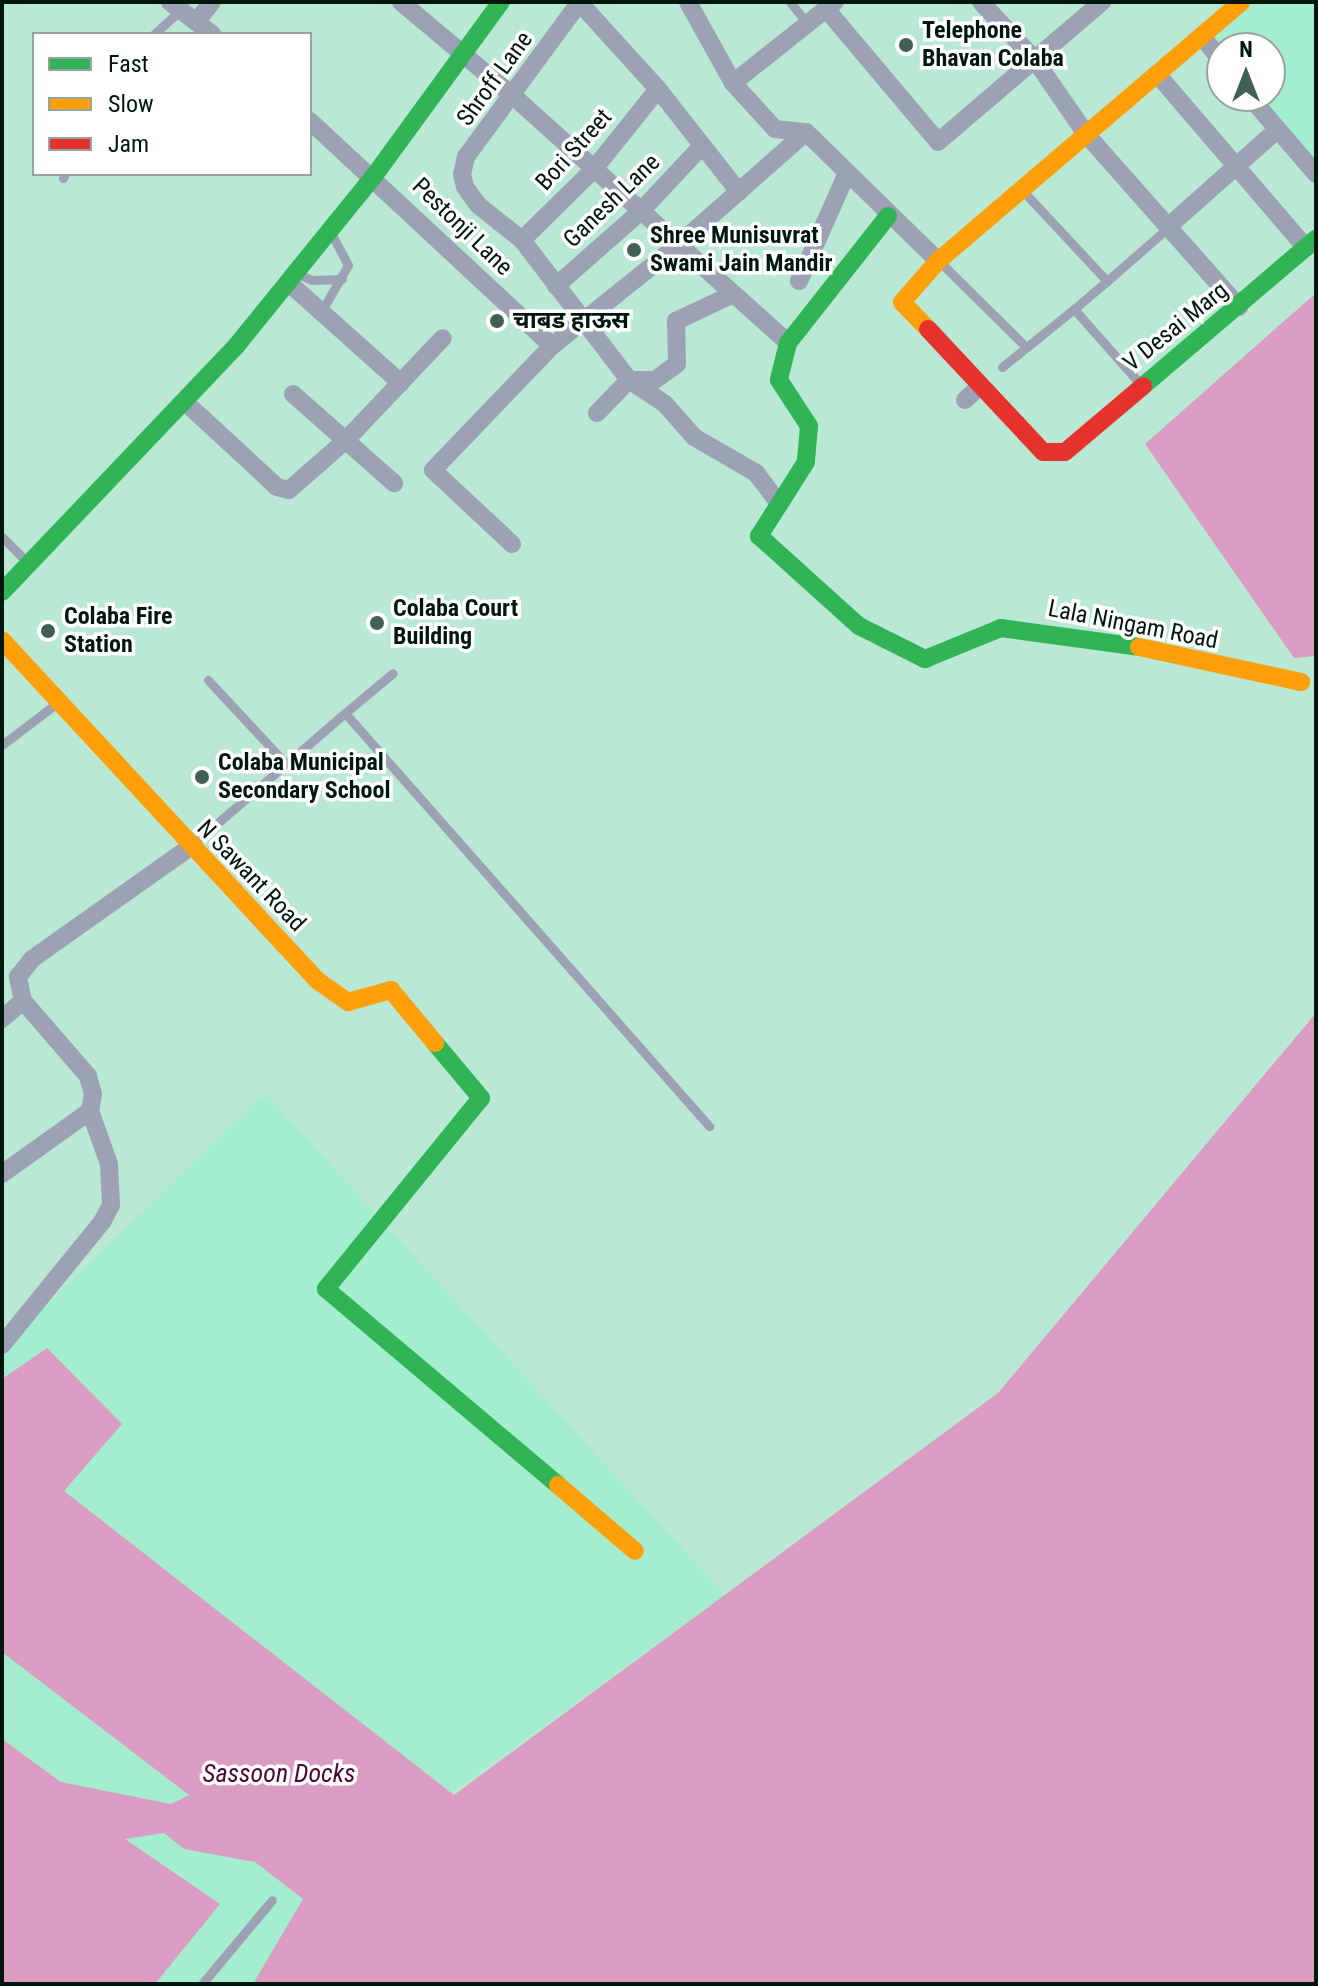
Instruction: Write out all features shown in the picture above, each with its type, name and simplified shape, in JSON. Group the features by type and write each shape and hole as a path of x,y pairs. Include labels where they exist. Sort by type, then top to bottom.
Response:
{"street":[{"path":"197,21 212,2"},
{"path":"401,2 512,95 788,343"},
{"path":"2,592 185,402 292,278 374,176 501,2"},
{"path":"579,2 658,89 700,148 739,192"},
{"name":"Shroff Lane","path":"522,240 478,205 465,187 462,174 466,157 579,2"},
{"path":"688,2 733,83 775,129 806,132 888,216 938,261 1241,2"},
{"path":"981,2 1035,60 1086,134 1170,225 1239,307"},
{"path":"733,83 831,6 938,142 1102,2"},
{"path":"175,6 210,32"},
{"path":"1202,36 1206,41"},
{"path":"1157,74 1236,166 1311,244"},
{"name":"Bori Street","path":"522,240 594,169 658,89"},
{"path":"1262,112 1316,174"},
{"name":"Pestonji Lane","path":"312,123 374,176 552,346"},
{"path":"1170,225 1277,130"},
{"path":"512,544 433,470 552,346 678,245 806,132"},
{"name":"Ganesh Lane","path":"556,286 641,211 700,148"},
{"path":"799,281 847,173"},
{"name":"Lala Ningam Road","path":"888,216 788,343 779,380 809,426 806,462 759,536 818,584 859,626 925,659 1001,628 1104,639 1301,682"},
{"path":"522,240 629,380 665,404 694,437 756,473 779,504"},
{"name":"V Desai Marg","path":"938,261 902,302 972,394 1043,452 1065,452 1311,244"},
{"path":"292,278 321,312 401,383"},
{"path":"597,413 629,380 655,380 677,364 676,321 733,294"},
{"path":"185,402 277,487 289,490 300,484 347,439 443,338"},
{"path":"293,394 394,483"},
{"name":"N Sawant Road","path":"2,640 190,847 318,981 348,1002 391,990 481,1098 326,1289 635,1551"},
{"path":"2,1345 111,1205 102,1142 90,1111 93,1094 88,1076 23,1001 18,977 32,959 190,847"},
{"path":"2,1019 23,1001"},
{"path":"2,1174 90,1111"}],"lane":[{"path":"790,2 808,24"},
{"path":"156,32 175,6"},
{"path":"1023,191 1107,281"},
{"path":"1002,367 1170,225"},
{"path":"321,312 348,265 330,231"},
{"path":"938,261 1026,347"},
{"path":"292,278 342,279"},
{"path":"1074,309 1141,385"},
{"path":"2,537 30,566"},
{"path":"190,847 393,673"},
{"path":"208,680 286,764"},
{"path":"2,745 57,703"},
{"path":"345,713 709,1126"},
{"path":"202,1984 272,1900"}],"shaded area":[{"path":"1250,2 1316,2 1316,164 1272,112 1286,112 1286,32 1215,32"},
{"path":"265,1093 725,1595 304,1899 253,1984 2,1984 2,1348"}],"water":[{"path":"1316,293 1316,656 1294,658 1145,444"},
{"name":"Sassoon Docks","path":"1316,1013 1316,1984 253,1984 303,1899 255,1862 184,1849 164,1833 125,1839 220,1904 155,1984 2,1984 2,1739 61,1782 171,1804 189,1795 2,1652 2,1379 47,1348 122,1424 64,1491 454,1795 998,1393"}],"traffic: fast":[{"path":"2,592 237,345 374,176 501,2"},
{"path":"888,216 788,343 779,380 809,426 806,462 759,536 859,626 925,659 1001,628 1139,647"},
{"path":"1143,386 1316,239"},
{"path":"435,1043 481,1098 326,1289 558,1485"}],"traffic: slow":[{"path":"928,329 902,302 938,261 1241,2"},
{"path":"2,640 318,981 348,1002 391,990 435,1043"},
{"path":"1139,647 1301,682"},
{"path":"558,1485 635,1551"}],"traffic: jam":[{"path":"928,329 1043,452 1065,452 1143,386"}],"place":[{"name":"Telephone Bhavan Colaba","path":"906,45"},
{"name":"Shree Munisuvrat Swami Jain Mandir","path":"634,250"},
{"name":"चाबड हाऊस","path":"497,321"},
{"name":"Colaba Court Building","path":"377,623"},
{"name":"Colaba Fire Station","path":"48,631"},
{"name":"Colaba Municipal Secondary School","path":"202,777"}]}
